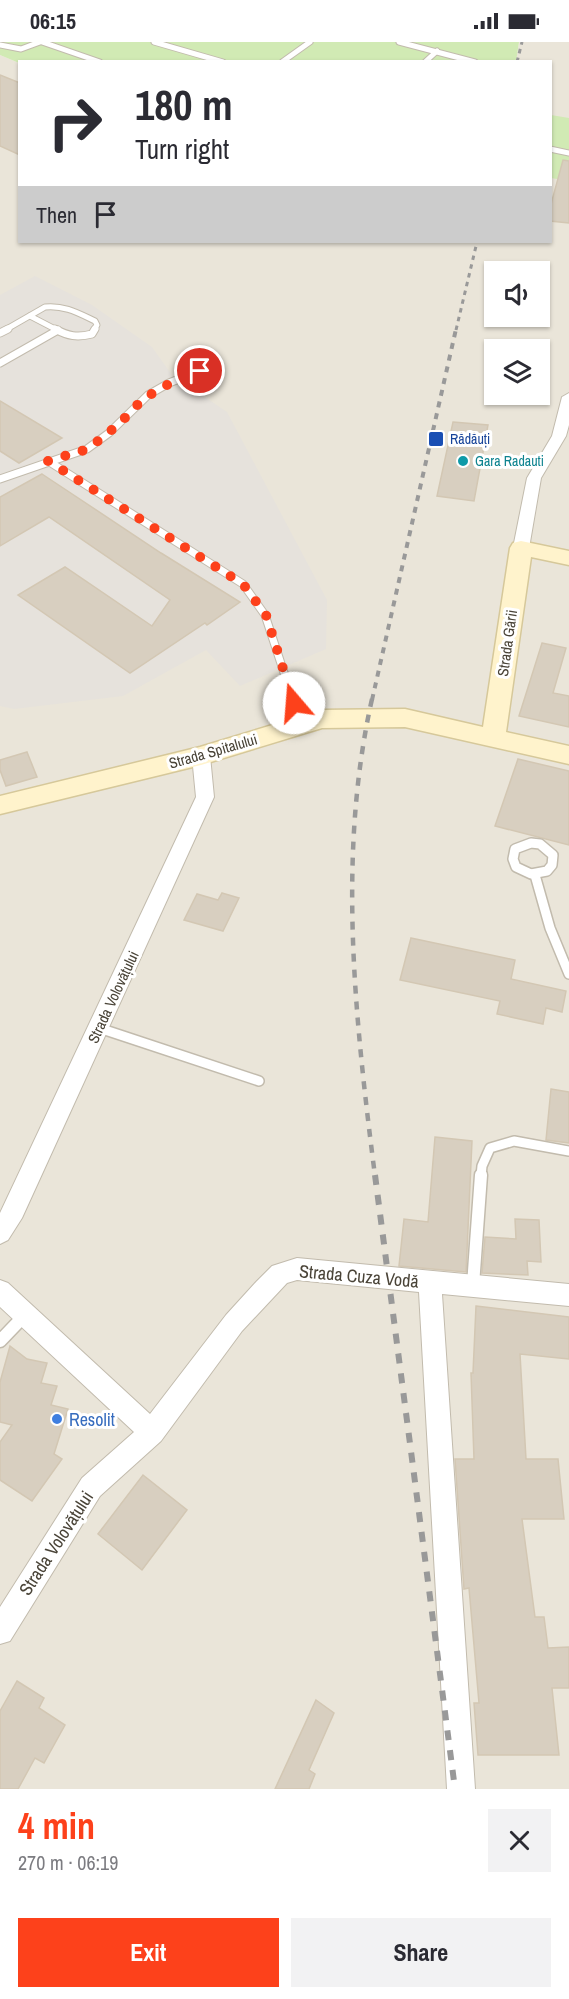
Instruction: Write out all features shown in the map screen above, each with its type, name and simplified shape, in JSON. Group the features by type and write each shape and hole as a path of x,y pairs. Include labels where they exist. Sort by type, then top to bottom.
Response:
{"main road":[{"path":"521,548 569,558"},
{"name":"Strada Gării","path":"493,738 521,548"},
{"name":"Strada Spitalului","path":"0,805 201,756 322,719 405,718 569,755"}],"street":[{"name":"Strada Gării","path":"521,548 534,478 545,455 559,436 569,397"},
{"name":"Strada Volovățului","path":"0,1233 14,1211 205,797 201,756"},
{"name":"Strada Cuza Vodă","path":"152,1432 234,1323 280,1274 297,1269 569,1295"},
{"path":"430,1282 461,1789"},
{"path":"0,1291 152,1432"},
{"name":"Strada Volovățului","path":"0,1631 91,1487 152,1432"}],"lane":[{"path":"0,45 18,50 41,42 94,60"},
{"path":"154,42 216,60"},
{"path":"285,60 310,42"},
{"path":"399,42 468,60"},
{"path":"427,60 437,51"},
{"path":"552,149 569,153"},
{"path":"0,333 45,307 59,306 95,321 98,325 92,334 80,337 67,335 30,316"},
{"path":"0,363 58,330"},
{"path":"0,479 22,469 88,449 119,424 143,399 181,377 200,371"},
{"path":"48,461 243,584 266,615 301,725"},
{"path":"522,844 540,844 553,855 554,862 551,869 545,874 535,875 518,869 513,863 512,855 515,849 522,844"},
{"path":"535,875 550,928 569,974"},
{"path":"99,1028 259,1081"},
{"path":"472,1287 482,1166 490,1148 514,1141 569,1151"},
{"path":"0,1341 26,1315"}],"shaded area":[{"path":"519,42 569,42 569,1789 0,1789 0,55 18,63 18,243 552,243 552,60 516,60"},
{"path":"35,276 92,305 152,347 172,375 227,412 327,600 326,649 240,686 206,650 123,696 14,709 0,706 0,295"}],"green space":[{"path":"0,42 519,42 516,60 18,60 18,63 0,55"},
{"path":"552,115 569,118 569,181 552,178"}],"building":[{"path":"0,75 18,82 18,154 0,146"},
{"path":"563,160 569,161 569,223 552,221 552,201"},
{"path":"0,401 62,438 19,463 0,451"},
{"name":"Gara Radauti","path":"453,422 488,425 474,501 437,496"},
{"path":"42,474 240,602 130,673 18,595 65,567 152,626 170,600 49,517 0,546 0,497"},
{"path":"542,643 566,648 553,693 569,696 569,727 519,716"},
{"path":"27,752 37,777 6,786 0,770 0,760"},
{"path":"518,759 569,771 569,845 495,826"},
{"path":"222,893 239,898 223,931 184,920 197,894 218,900"},
{"path":"411,938 515,960 511,979 566,991 562,1012 546,1008 543,1024 497,1014 500,1001 400,980"},
{"path":"551,1089 569,1092 569,1143 546,1140"},
{"path":"435,1137 472,1141 466,1272 399,1266 404,1219 428,1222"},
{"path":"515,1219 539,1220 541,1262 527,1261 528,1275 482,1273 485,1237 516,1239"},
{"path":"476,1306 569,1317 569,1359 520,1354 526,1459 558,1459 564,1519 522,1519 535,1617 544,1617 548,1648 569,1647 569,1688 552,1688 559,1755 478,1755 474,1703 479,1703 469,1588 464,1589 455,1459 474,1459 471,1373 473,1373"},
{"path":"10,1346 27,1359 47,1363 41,1383 57,1386 51,1405 68,1409 54,1454 62,1459 32,1501 0,1480 0,1442 12,1425 0,1422 0,1382"},
{"path":"143,1475 187,1510 142,1570 98,1534"},
{"path":"17,1681 44,1698 39,1708 65,1725 44,1763 35,1758 18,1789 0,1789 0,1711"},
{"path":"316,1700 334,1713 309,1770 315,1774 309,1789 275,1789"}],"railway":[{"path":"518,60 522,42"},
{"path":"456,330 477,243"},
{"path":"372,700 456,329"},
{"path":"372,699 361,758 352,877 356,997 375,1176"},
{"path":"375,1175 455,1789"}],"place":[{"name":"Rădăuți","path":"436,439"},
{"name":"Gara Radauti","path":"463,461"},
{"name":"Resolit","path":"57,1419"}],"route":[{"path":"200,371 181,377 143,399 119,424 88,449 48,461 243,584 266,615 294,703"}]}
